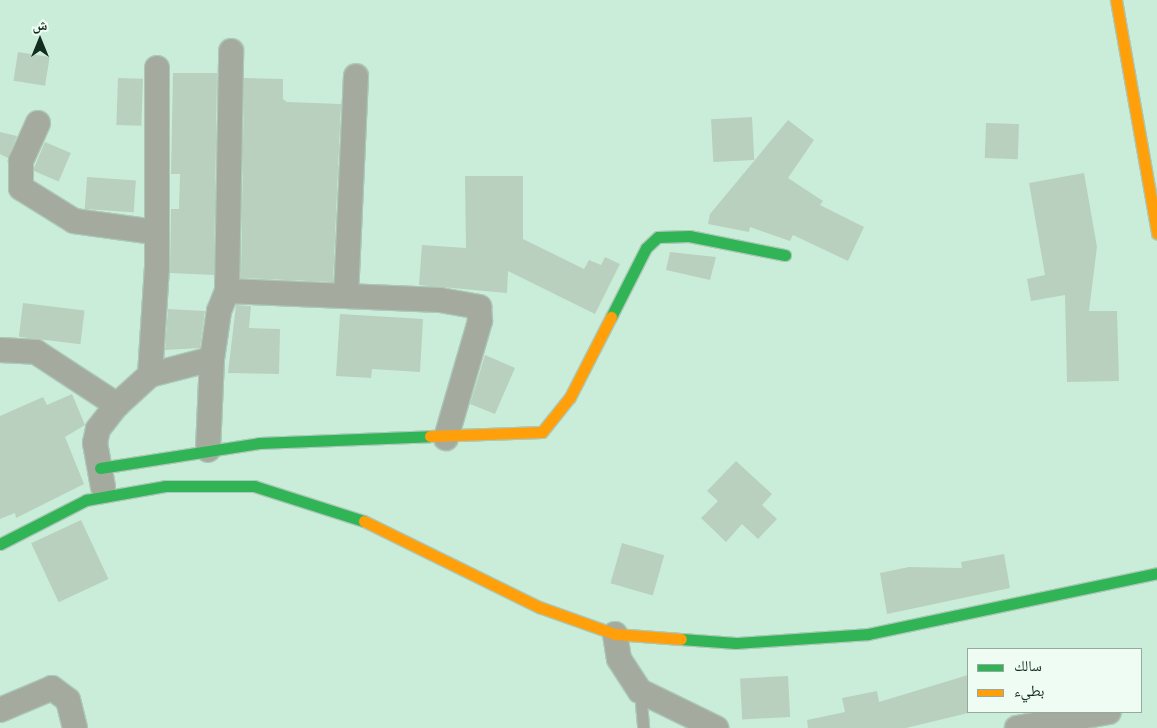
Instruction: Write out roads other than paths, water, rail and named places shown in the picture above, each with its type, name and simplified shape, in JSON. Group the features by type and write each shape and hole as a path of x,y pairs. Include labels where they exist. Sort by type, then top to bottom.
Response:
{"street":[{"path":"1116,0 1157,233"},
{"path":"208,450 212,359 219,310 227,290 231,51"},
{"path":"150,375 158,268 154,232 158,68"},
{"path":"346,296 356,76"},
{"path":"38,123 21,161 21,188 74,221 154,232"},
{"path":"100,468 259,443 446,438 542,432 570,397 646,248 658,237 689,236 785,255"},
{"path":"227,290 470,303 482,310 446,438"},
{"path":"0,350 36,352 117,405"},
{"path":"104,496 95,443 98,429 117,405 150,375 212,359"},
{"path":"0,544 45,517 104,496 202,484 263,489 354,516 539,607 615,634 736,643 868,634 1157,573"},
{"path":"615,634 619,659 640,690 716,728"},
{"path":"0,710 52,688 68,700 75,728"},
{"path":"1017,728 1103,713"}],"lane":[{"path":"640,690 643,728"}]}
